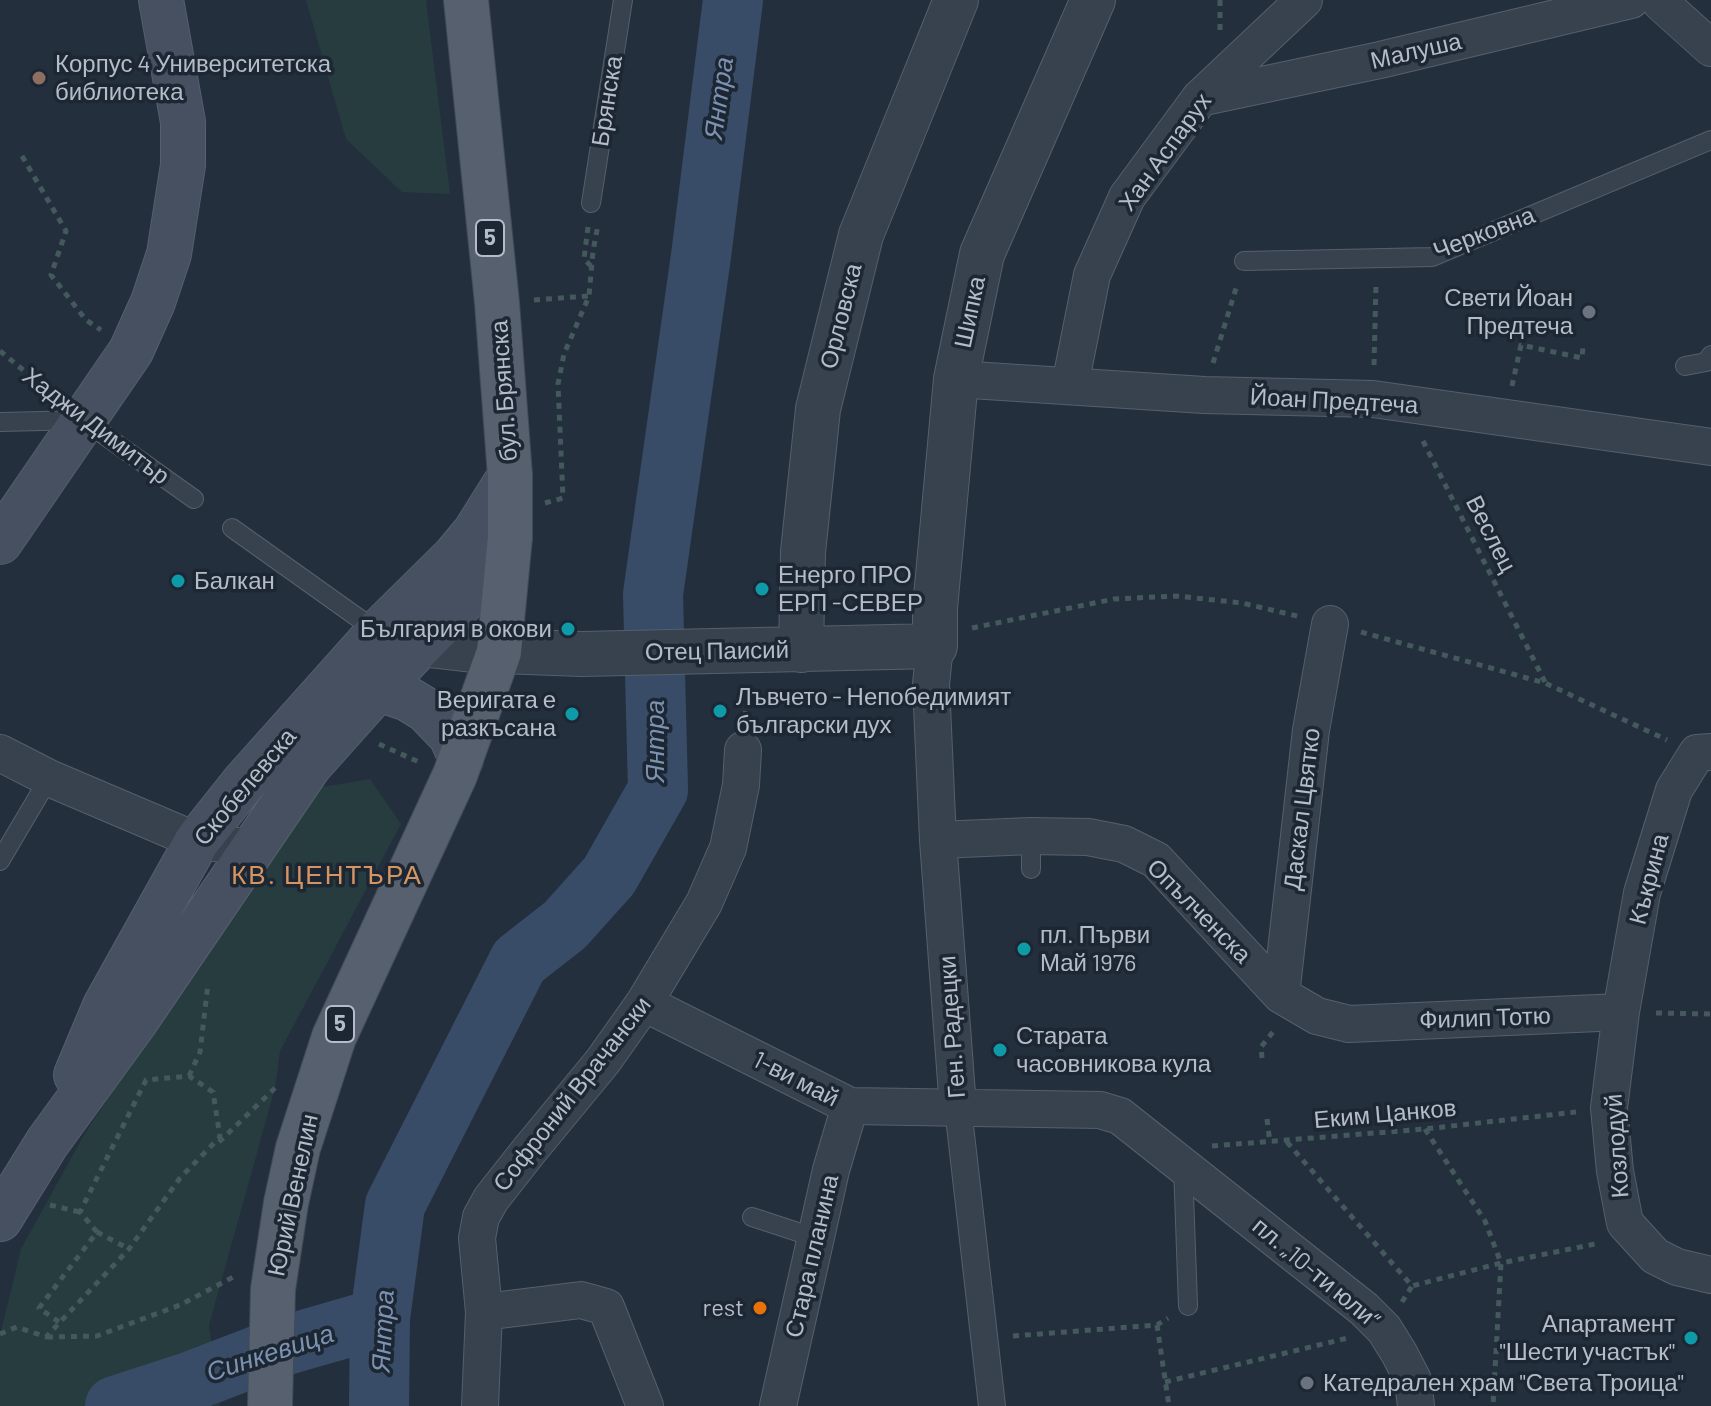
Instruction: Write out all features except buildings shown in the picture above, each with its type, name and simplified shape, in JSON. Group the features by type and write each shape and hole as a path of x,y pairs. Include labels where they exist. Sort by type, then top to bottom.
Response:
{"main road":[{"path":"0,542 131,351 153,302 169,254 183,165 183,122 161,0"},
{"name":"бул. Брянска","path":"458,767 499,652 510,537 510,476 497,303 466,0"},
{"name":"Скобелевска","path":"47,1143 105,1006 197,841 244,782 378,632 455,556 475,532 510,476"},
{"name":"Скобелевска","path":"0,1219 47,1143 135,1022 309,766 420,644 492,571 510,537"},
{"path":"326,691 376,691 408,699 426,710 451,736 458,767"},
{"name":"Юрий Венелин","path":"270,1406 273,1289 298,1148 334,1037 458,767"}],"street":[{"name":"Орловска","path":"801,650 803,552 818,409 861,235 956,0"},
{"name":"Шипка","path":"935,646 935,608 956,379 982,254 1093,0"},
{"name":"Хан Аспарух","path":"1070,385 1092,275 1127,197 1200,98 1304,0"},
{"name":"Малуша","path":"1200,98 1653,1"},
{"path":"1653,1 1711,48"},
{"name":"Йоан Предтеча","path":"956,379 1204,395 1388,401 1711,447"},
{"name":"Даскал Цвятко","path":"1281,995 1311,730 1330,624"},
{"name":"Отец Паисий","path":"378,632 420,644 499,652 746,652 935,646"},
{"name":"Ген. Радецки","path":"935,646 931,684 938,840 958,1108 992,1406"},
{"name":"Софроний Врачански","path":"480,1406 484,1312 477,1238 481,1217 491,1199 603,1061 644,1003 718,875 735,817 743,750"},
{"name":"Къкрина","path":"1621,1012 1642,893 1674,790 1704,752"},
{"path":"0,753 49,778 197,841 239,846 255,844"},
{"name":"Опълченска","path":"938,840 1030,861 1088,837 1124,844 1156,860 1281,995 1317,1016 1349,1024"},
{"name":"1-ви май","path":"644,1003 850,1106 1100,1110 1120,1116 1174,1156"},
{"name":"Филип Тотю","path":"1349,1024 1621,1012"},
{"name":"Козлодуй","path":"1621,1012 1609,1108 1615,1171 1625,1223 1655,1256 1677,1267 1711,1275"},
{"name":"Стара планина","path":"778,1406 850,1106"},
{"name":"пл. „10-ти юли“","path":"1174,1156 1364,1309 1384,1329 1413,1380 1416,1406"},
{"path":"484,1312 581,1300 606,1307 645,1406"}],"lane":[{"name":"Брянска","path":"595,211 623,0"},
{"name":"Черковна","path":"1244,261 1432,257 1711,140"},
{"path":"1685,366 1706,362 1711,355"},
{"path":"0,422 83,420"},
{"name":"Хаджи Димитър","path":"83,420 194,499"},
{"path":"232,528 378,632"},
{"path":"0,861 49,778"},
{"path":"1174,1156 1188,1306"},
{"path":"752,1217 816,1238"}],"path":[{"path":"22,156 66,231 51,275 86,320 131,351"},
{"path":"591,267 584,259 595,211"},
{"path":"563,498 558,384 564,354 589,296 595,211"},
{"path":"1377,258 1388,401"},
{"path":"1204,395 1244,261"},
{"path":"536,300 589,296"},
{"path":"1521,345 1582,358 1583,346"},
{"name":"Хаджи Димитър","path":"0,351 83,420"},
{"name":"Веслец","path":"1388,401 1545,683"},
{"path":"743,750 746,652"},
{"path":"189,1076 200,1052 209,978 190,938"},
{"path":"1621,1012 1711,1014"},
{"path":"46,1337 129,1249 180,1178 220,1137 213,1092 189,1076 146,1080 80,1212 97,1232 129,1249"},
{"path":"180,1178 275,1088"},
{"name":"Еким Цанков","path":"1174,1156 1609,1108"},
{"path":"1267,1119 1270,1143"},
{"path":"1425,1129 1485,1221 1501,1263 1493,1406"},
{"path":"1287,1142 1412,1286 1501,1263 1636,1236"},
{"path":"59,1322 39,1308 97,1232"},
{"path":"0,1334 17,1327 46,1337 97,1336 180,1305 227,1280"},
{"path":"984,1339 1157,1325 1169,1406"},
{"path":"1165,1382 1384,1329"}],"green space":[{"path":"306,0 426,0 450,194 402,192 346,139"},
{"path":"370,779 401,824 280,1051 275,1088 209,1325 220,1406 0,1406 0,1336 21,1249 84,1135 311,789"}],"waterway":[{"name":"Янтра","path":"379,1406 380,1318 395,1205 519,961 565,925 609,876 658,790 653,594 701,256 733,0"},
{"name":"Синкевица","path":"115,1406 283,1346 380,1318"}],"place":[{"name":"Корпус 4 Университетска библиотека","path":"39,78"},
{"name":"Свети Йоан Предтеча","path":"1589,312"},
{"name":"Балкан","path":"178,581"},
{"name":"Енерго ПРО ЕРП -СЕВЕР","path":"762,589"},
{"name":"България в окови","path":"568,629"},
{"name":"Лъвчето - Непобедимият български дух","path":"720,711"},
{"name":"Веригата е разкъсана","path":"572,714"},
{"name":"пл. Първи Май 1976","path":"1024,949"},
{"name":"Старата часовникова кула","path":"1000,1050"},
{"name":"rest","path":"760,1308"},
{"name":"Апартамент \"Шести участък\"","path":"1691,1338"},
{"name":"Катедрален храм \"Света Троица\"","path":"1307,1383"}],"district":[{"name":"КВ. ЦЕНТЪРА","path":"327,875"}]}
